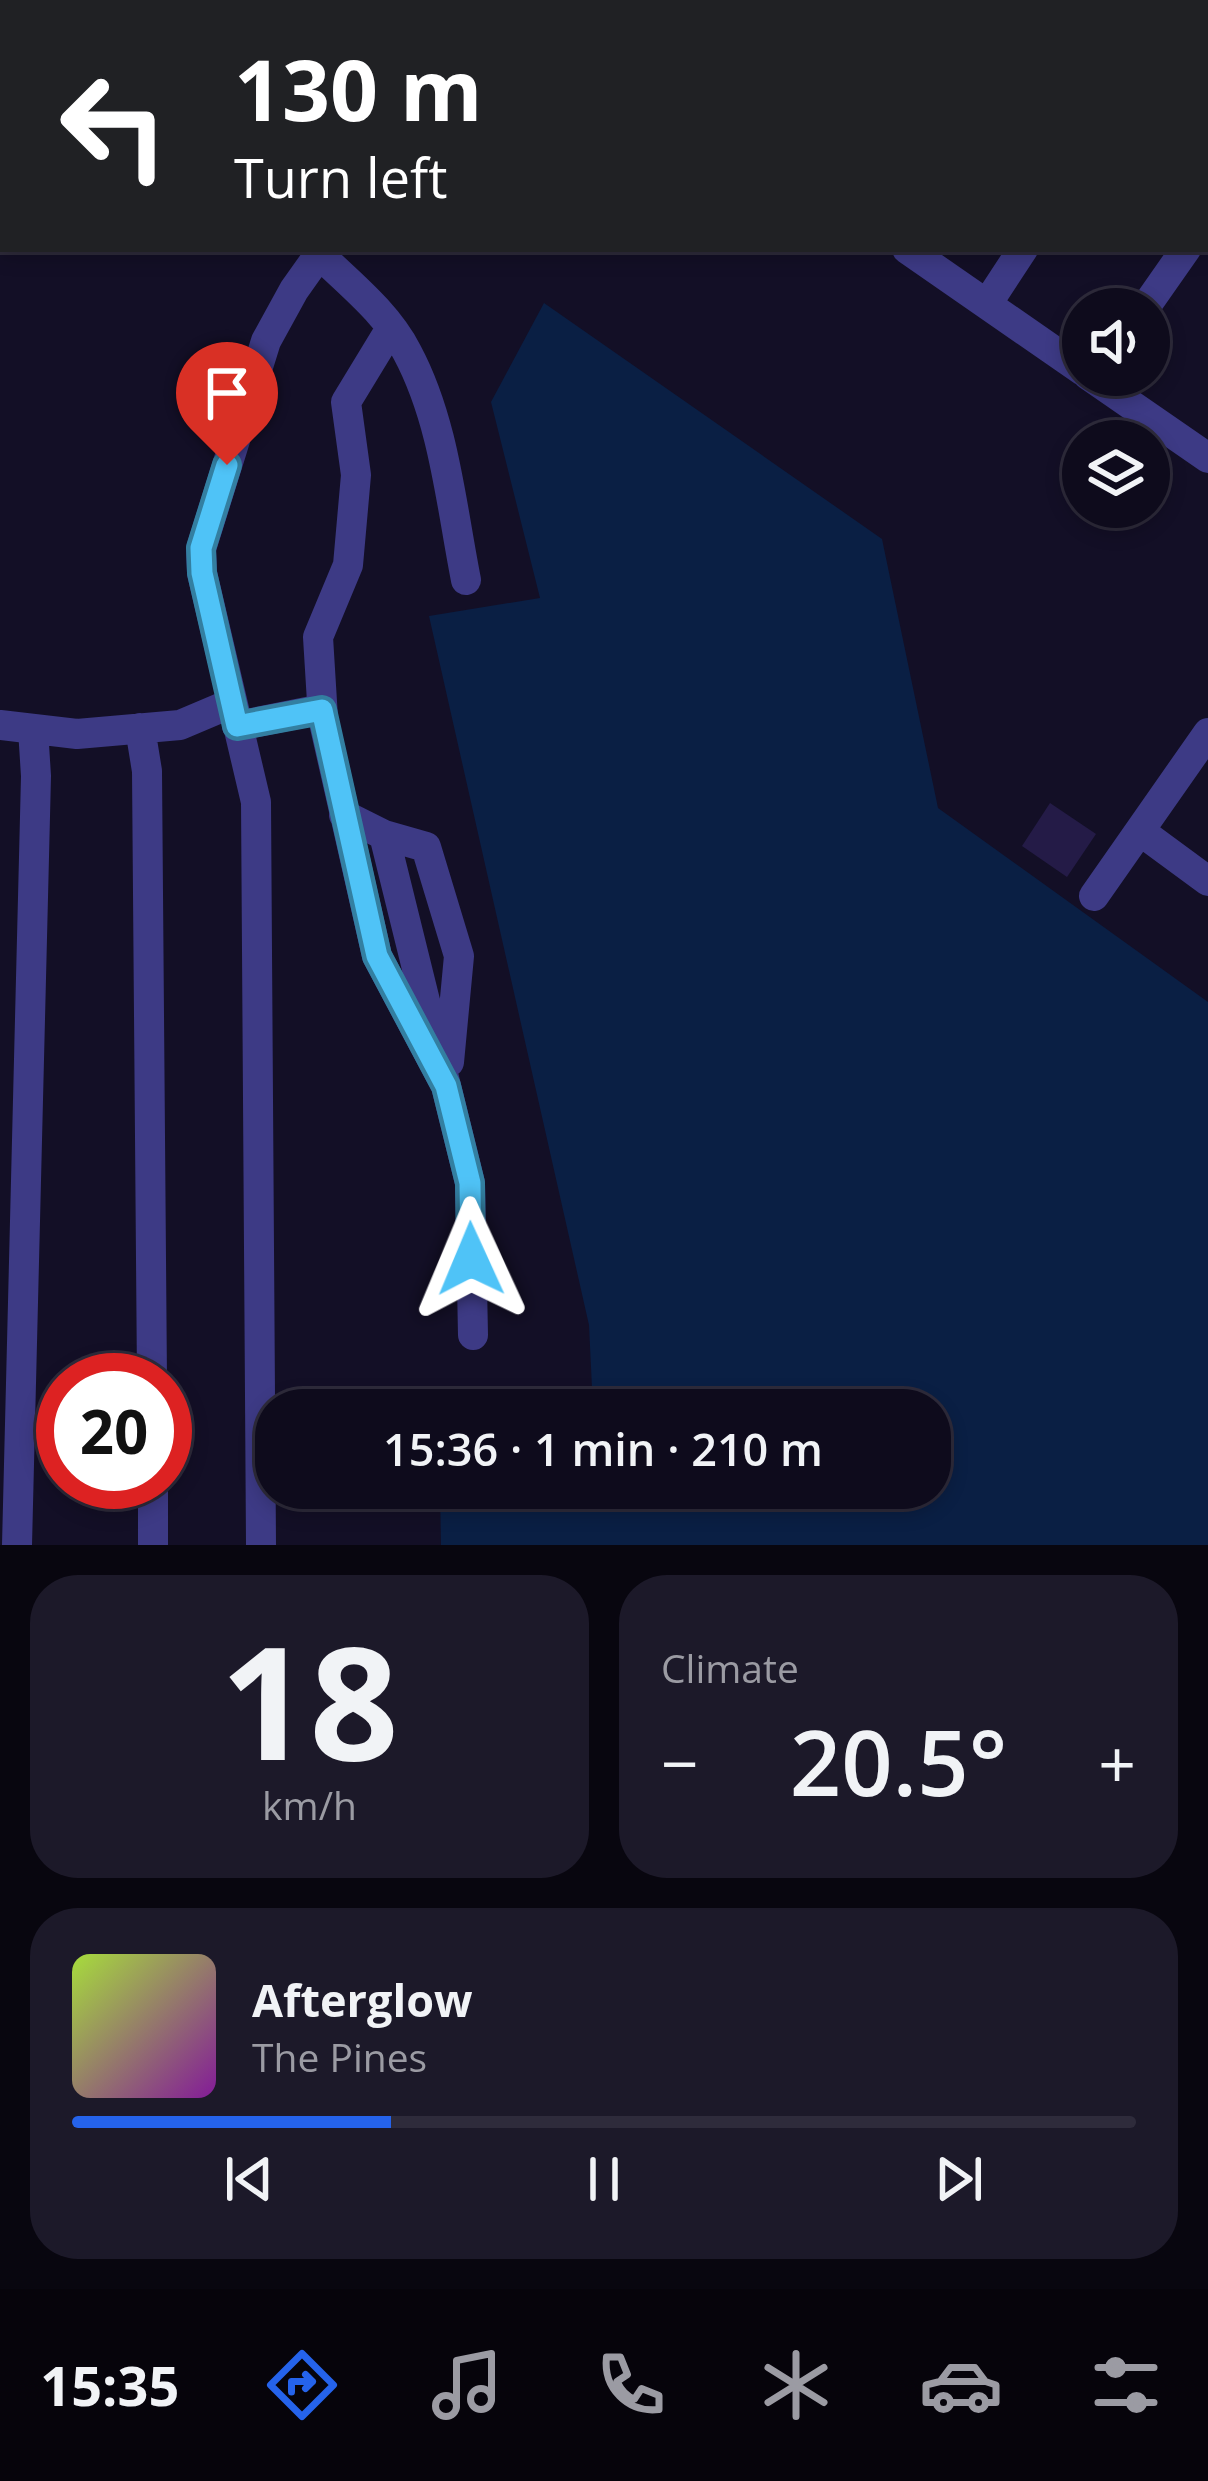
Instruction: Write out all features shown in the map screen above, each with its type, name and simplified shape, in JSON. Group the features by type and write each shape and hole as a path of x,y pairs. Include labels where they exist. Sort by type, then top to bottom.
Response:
{"street":[{"path":"261,1545 256,802 202,573 201,548 266,340 321,252 407,351 434,414 466,580"},
{"path":"911,252 1062,355"},
{"path":"987,304 1021,252"},
{"path":"1159,288 1184,252"},
{"path":"391,328 346,402 356,475 349,565 318,637 322,710 377,956 446,1086"},
{"path":"1121,396 1208,458"},
{"path":"0,725 77,734 180,725 234,714 322,710"},
{"path":"140,728 147,771 152,1353"},
{"path":"17,1545 36,776 33,729"},
{"path":"1094,896 1208,733"},
{"path":"344,815 384,835 426,847 459,956 446,1086"},
{"path":"1140,830 1208,881"},
{"path":"384,835 470,1183 473,1336"},
{"path":"153,1509 153,1545"}],"water":[{"path":"544,303 882,539 938,808 1208,1002 1208,1545 441,1545 440,1509 951,1509 951,1389 567,1389 592,1388 589,1325 429,616 540,598 491,402"}],"building":[{"path":"1050,803 1096,834 1067,877 1022,846"}],"route":[{"path":"227,465 201,548 202,573 237,726 322,710 377,956 446,1086 470,1183 471,1259"}]}
